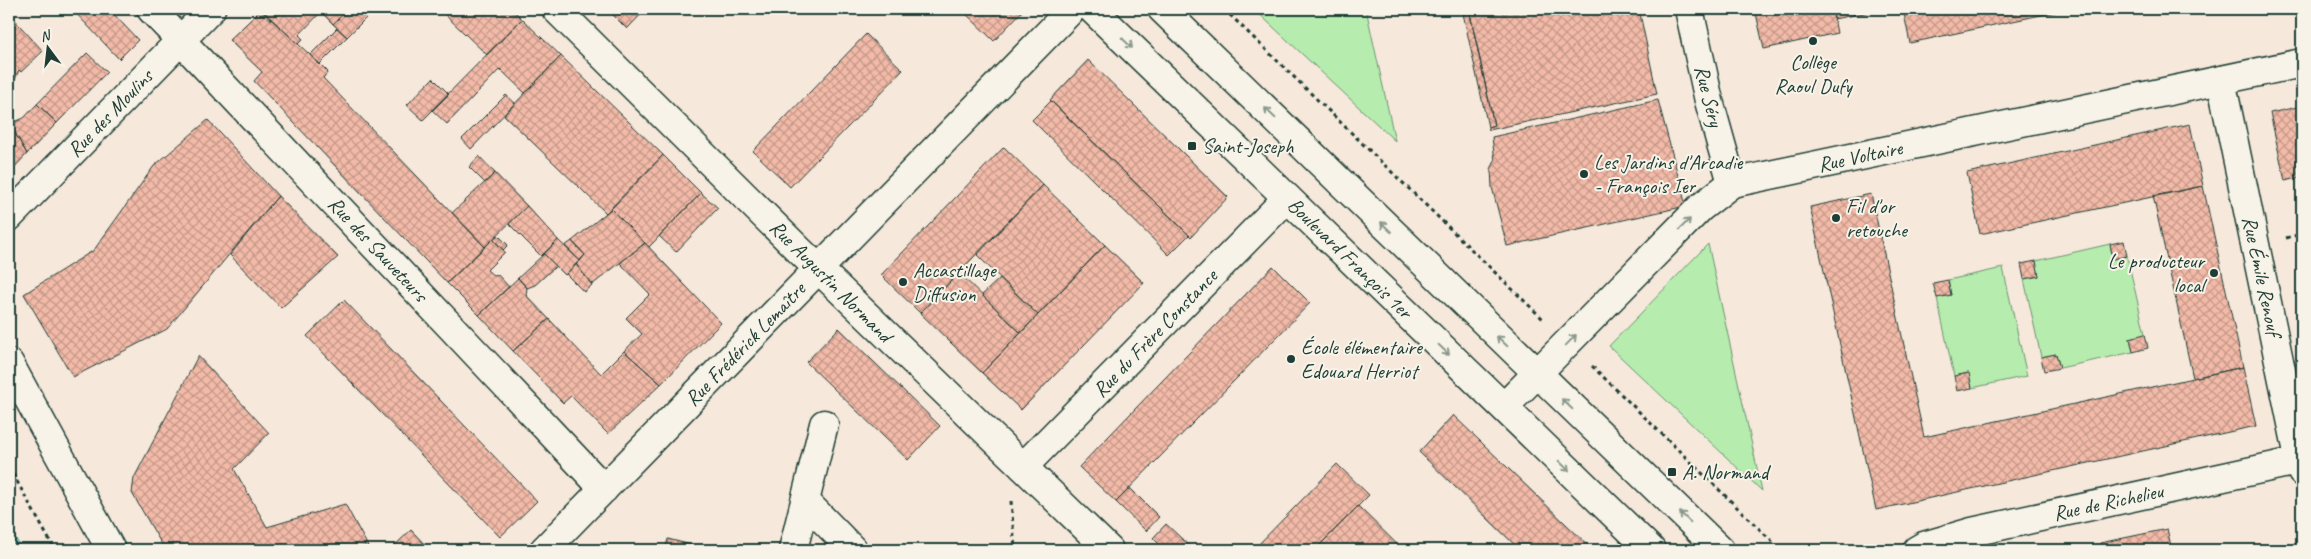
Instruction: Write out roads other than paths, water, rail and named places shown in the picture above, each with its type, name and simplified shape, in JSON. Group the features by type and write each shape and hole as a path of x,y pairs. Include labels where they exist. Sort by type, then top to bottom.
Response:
{"street":[{"name":"Rue des Sauveteurs","path":"151,9 604,489"},
{"name":"Rue des Moulins","path":"9,217 211,9"},
{"name":"Rue Augustin Normand","path":"556,9 819,269 1108,550"},
{"name":"Rue Frédérick Lemaître","path":"544,550 1072,9"},
{"name":"Boulevard François 1er","path":"1092,9 1651,550"},
{"path":"1162,9 1537,375 1720,550"},
{"name":"Rue Séry","path":"1689,9 1709,101 1732,183"},
{"name":"Rue Voltaire","path":"1504,407 1700,208 1732,183 2302,63"},
{"name":"Rue Émile Renouf","path":"2221,80 2302,464"},
{"name":"Rue du Frère Constance","path":"1023,467 1287,198"},
{"path":"9,363 111,550"},
{"path":"793,550 824,424"},
{"name":"Rue de Richelieu","path":"1916,550 1972,532 2302,464"},
{"path":"805,501 853,550"}],"water":[{"path":"9,526 22,550 9,550"}],"place":[{"name":"Collège Raoul Dufy","path":"1813,41"},
{"name":"Saint-Joseph","path":"1192,146"},
{"name":"Les Jardins d'Arcadie - François Ier","path":"1584,174"},
{"name":"Fil d'or retouche","path":"1836,218"},
{"name":"Le producteur local","path":"2214,273"},
{"name":"Accastillage Diffusion","path":"903,282"},
{"name":"École élémentaire Edouard Herriot","path":"1291,359"},
{"name":"A. Normand","path":"1672,472"}]}
